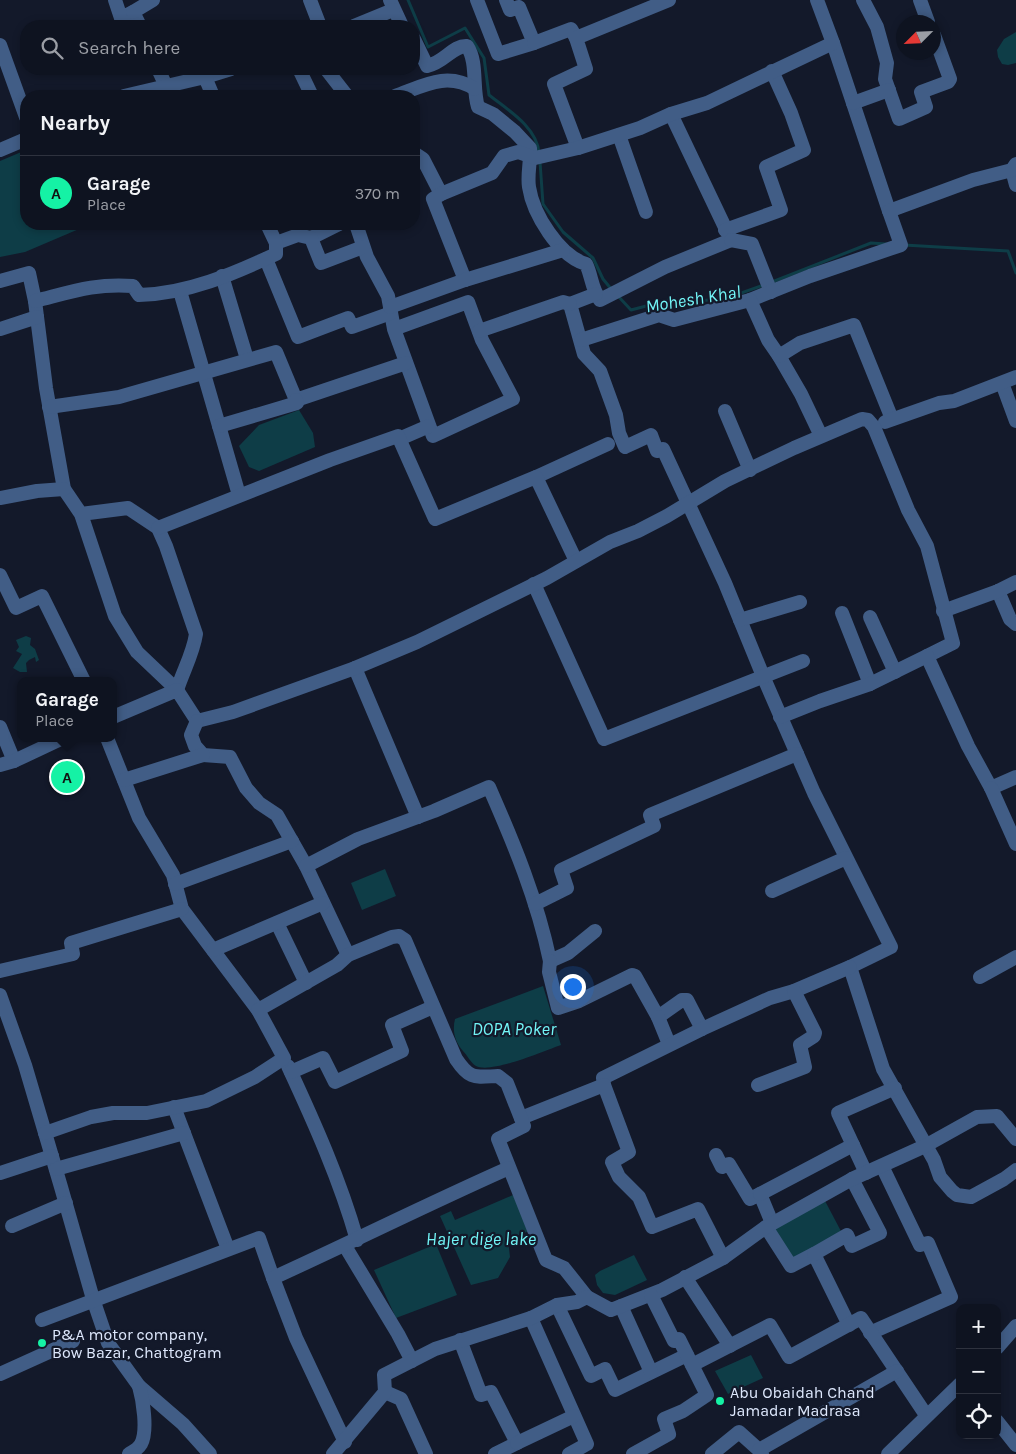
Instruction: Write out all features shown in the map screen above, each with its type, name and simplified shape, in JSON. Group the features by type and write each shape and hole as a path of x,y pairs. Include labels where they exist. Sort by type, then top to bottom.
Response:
{"street":[{"path":"115,0 121,18 153,0"},
{"path":"310,0 318,20"},
{"path":"477,0 498,54 571,29 576,38 586,69 554,84 578,148"},
{"path":"506,0 510,10 519,7 534,43"},
{"path":"576,38 670,0"},
{"path":"581,340 659,316 674,320 750,300 810,276 901,245 833,43 814,0"},
{"path":"863,0 877,27 888,63 885,79 899,119 926,107 921,92 948,82 950,79 941,54"},
{"path":"920,0 925,15"},
{"path":"365,20 392,5 399,20"},
{"path":"133,12 137,20"},
{"path":"470,51 493,42"},
{"path":"466,280 433,199 492,173 504,156 518,152 535,158 578,148 619,135 671,114 707,103 833,43"},
{"path":"0,45 20,101"},
{"path":"420,51 427,66 436,64 461,46 467,46 470,51 474,90 478,107 493,114 515,132 530,148 531,158 528,184 531,199 541,219 562,250 586,264 590,279 600,300 781,210 766,167 804,150 791,113 772,71"},
{"path":"161,75 166,86"},
{"path":"149,90 212,75"},
{"path":"302,75 309,90"},
{"path":"331,75 343,90"},
{"path":"205,77 210,90"},
{"path":"413,90 450,80 464,82 474,90"},
{"path":"853,103 889,90"},
{"path":"671,114 728,235 752,244 770,292"},
{"path":"619,135 646,212"},
{"path":"0,150 20,142"},
{"path":"420,157 423,159 441,194"},
{"path":"889,211 1014,167 1016,185"},
{"path":"35,301 80,288 112,284 133,286 140,295 180,291 276,254 276,243 271,230"},
{"path":"276,243 298,235 311,238 327,230"},
{"path":"358,230 366,258 388,296 394,329 433,436 513,399 479,332 468,302 394,329"},
{"path":"311,238 321,263 363,247"},
{"path":"266,258 298,337 348,318 352,328 466,280 562,250"},
{"path":"0,281 28,273 35,301 48,406 64,489 81,514 115,616 137,652 178,690 197,721"},
{"path":"222,276 247,359"},
{"path":"180,291 239,495"},
{"path":"479,332 563,302 570,304 596,294"},
{"path":"750,300 768,340 801,394 821,436"},
{"path":"570,304 584,354 600,371 625,447 651,435 657,451 663,450 725,582 780,717 814,793 891,947 794,991 770,998 670,1044 603,1078 629,1152 612,1162 619,1177 639,1197 652,1227 698,1209 723,1258"},
{"path":"0,329 36,317"},
{"path":"779,356 800,343 854,325 892,419"},
{"path":"48,406 119,397 276,352 297,403 219,426"},
{"path":"296,400 406,363"},
{"path":"874,428 892,419 939,403 954,401 1016,377"},
{"path":"1002,383 1016,422"},
{"path":"725,411 750,470"},
{"path":"197,721 233,712 355,668 417,642 534,584 610,542 667,516 710,489 821,436 862,419 868,420 874,428 908,510 927,546 953,643 870,684 780,717"},
{"path":"399,439 429,426"},
{"path":"158,528 239,495 398,436 435,519 536,477 608,444"},
{"path":"536,477 576,561"},
{"path":"0,498 37,491 64,489"},
{"path":"81,514 128,508 158,528 196,634 194,649 183,672 178,690"},
{"path":"0,575 16,608 42,596 82,677"},
{"path":"943,610 998,591 1016,582"},
{"path":"534,584 604,739 803,661"},
{"path":"998,591 1010,619 1016,624"},
{"path":"740,620 800,602"},
{"path":"842,613 870,684"},
{"path":"870,617 894,672"},
{"path":"927,656 968,746 992,788 1016,844"},
{"path":"355,668 418,817"},
{"path":"117,715 178,690"},
{"path":"197,721 191,735 195,746 203,755"},
{"path":"0,728 14,761"},
{"path":"0,765 14,761 54,742"},
{"path":"109,742 139,818 173,875 182,909 258,1010 291,1072 348,1208 351,1243 412,1361"},
{"path":"535,904 567,888 561,870 654,826 650,815 797,754"},
{"path":"124,780 203,755 230,757 246,788 259,803 277,815 306,866 348,955"},
{"path":"992,788 1016,777"},
{"path":"306,866 358,839 418,817 489,787 520,859 543,927 550,960 549,972 558,1008 579,1001 632,975 635,976 658,1017 670,1044"},
{"path":"175,884 292,841"},
{"path":"772,891 846,858"},
{"path":"213,950 324,903"},
{"path":"0,971 73,954 71,943 182,909"},
{"path":"277,923 306,983"},
{"path":"550,960 568,953 595,930"},
{"path":"258,1010 337,965 348,955 392,937 399,936 405,940 462,1070 472,1077 498,1076 506,1084 521,1118 524,1126 498,1139 546,1260 564,1268 587,1297 611,1310 651,1294 723,1258 769,1225 852,1179 924,1146 977,1116 997,1116 1016,1139"},
{"path":"980,977 1016,957"},
{"path":"850,967 883,1069 895,1088 924,1146 934,1160 940,1177 957,1195 971,1197 1016,1170"},
{"path":"758,1085 805,1067 800,1045 814,1036 815,1033 794,991"},
{"path":"1,1000 25,1065 93,1299 108,1343 140,1386 183,1424 210,1454"},
{"path":"658,1017 682,1000 687,1000 702,1029"},
{"path":"291,1072 323,1058 335,1082 402,1050 392,1025 433,1007"},
{"path":"46,1133 91,1117 113,1112 147,1113 206,1100 255,1077 284,1058"},
{"path":"521,1118 604,1085"},
{"path":"866,1173 838,1113 895,1088"},
{"path":"174,1107 228,1249"},
{"path":"0,1172 184,1133"},
{"path":"716,1154 722,1167 729,1164 750,1199 853,1146"},
{"path":"870,1334 950,1297 928,1243 920,1245 882,1166"},
{"path":"274,1278 351,1243 450,1193 509,1168"},
{"path":"760,1194 769,1225 791,1266 846,1235 852,1246 880,1233 852,1179"},
{"path":"12,1226 66,1202"},
{"path":"42,1320 93,1299 260,1238 296,1338 345,1442"},
{"path":"814,1254 849,1325"},
{"path":"685,1278 730,1346"},
{"path":"629,1452 669,1434 664,1419 683,1411 707,1395 680,1339 674,1341 651,1294"},
{"path":"333,1454 385,1392 384,1375 435,1349 531,1318 557,1305 577,1302 587,1297"},
{"path":"557,1305 591,1376 605,1370 615,1390 652,1372 730,1346 770,1325 789,1357 861,1318 926,1415"},
{"path":"621,1306 652,1372"},
{"path":"531,1318 587,1444 569,1454"},
{"path":"1001,1343 1016,1326"},
{"path":"460,1340 481,1395 491,1392 517,1444"},
{"path":"0,1374 74,1341"},
{"path":"712,1454 739,1432 761,1452 897,1371"},
{"path":"134,1453 142,1443 145,1410 140,1386"},
{"path":"888,1454 956,1388"},
{"path":"385,1392 401,1399 426,1454"},
{"path":"495,1454 574,1416"},
{"path":"1001,1426 1016,1446"}],"water":[{"path":"1016,32 1016,63 1002,64 997,50 1004,39"},
{"path":"20,153 20,230 77,230 25,252 0,257 0,161"},
{"path":"299,410 313,433 315,447 259,471 249,467 239,446 259,425"},
{"path":"26,636 31,638 30,645 35,649 39,660 36,662 35,657 29,660 26,663 27,672 20,672 13,668 22,654 16,651 19,647 16,640"},
{"path":"385,869 396,896 362,910 351,883"},
{"name":"DOPA Poker","path":"543,986 561,1045 493,1067 483,1068 474,1065 456,1040 454,1032 455,1019"},
{"name":"Hajer dige lake","path":"513,1195 529,1231 508,1240 510,1257 498,1278 471,1285 440,1216 451,1211 455,1220"},
{"path":"824,1199 843,1235 792,1263 771,1228"},
{"name":"Hajer dige lake","path":"436,1244 457,1295 396,1318 374,1270"},
{"path":"634,1255 647,1280 615,1295 603,1293 597,1285 595,1275"},
{"path":"751,1355 763,1378 728,1394 715,1371"}],"waterway":[{"name":"Mohesh Khal","path":"408,0 417,20"},
{"name":"Mohesh Khal","path":"420,28 428,47 465,28 484,58 489,95 513,113 527,127 533,135 539,153"},
{"name":"Mohesh Khal","path":"540,162 543,204 563,232 593,258 603,279 612,290"},
{"name":"Mohesh Khal","path":"772,282 871,243 886,244"},
{"name":"Mohesh Khal","path":"904,245 1008,251 1016,273"},
{"name":"Mohesh Khal","path":"618,296 631,310 669,300 686,303 730,297 764,285"}],"place":[{"name":"Garage","path":"67,777"},
{"name":"P&A motor company, Bow Bazar, Chattogram","path":"42,1343"},
{"name":"Abu Obaidah Chand Jamadar Madrasa","path":"720,1401"}]}
